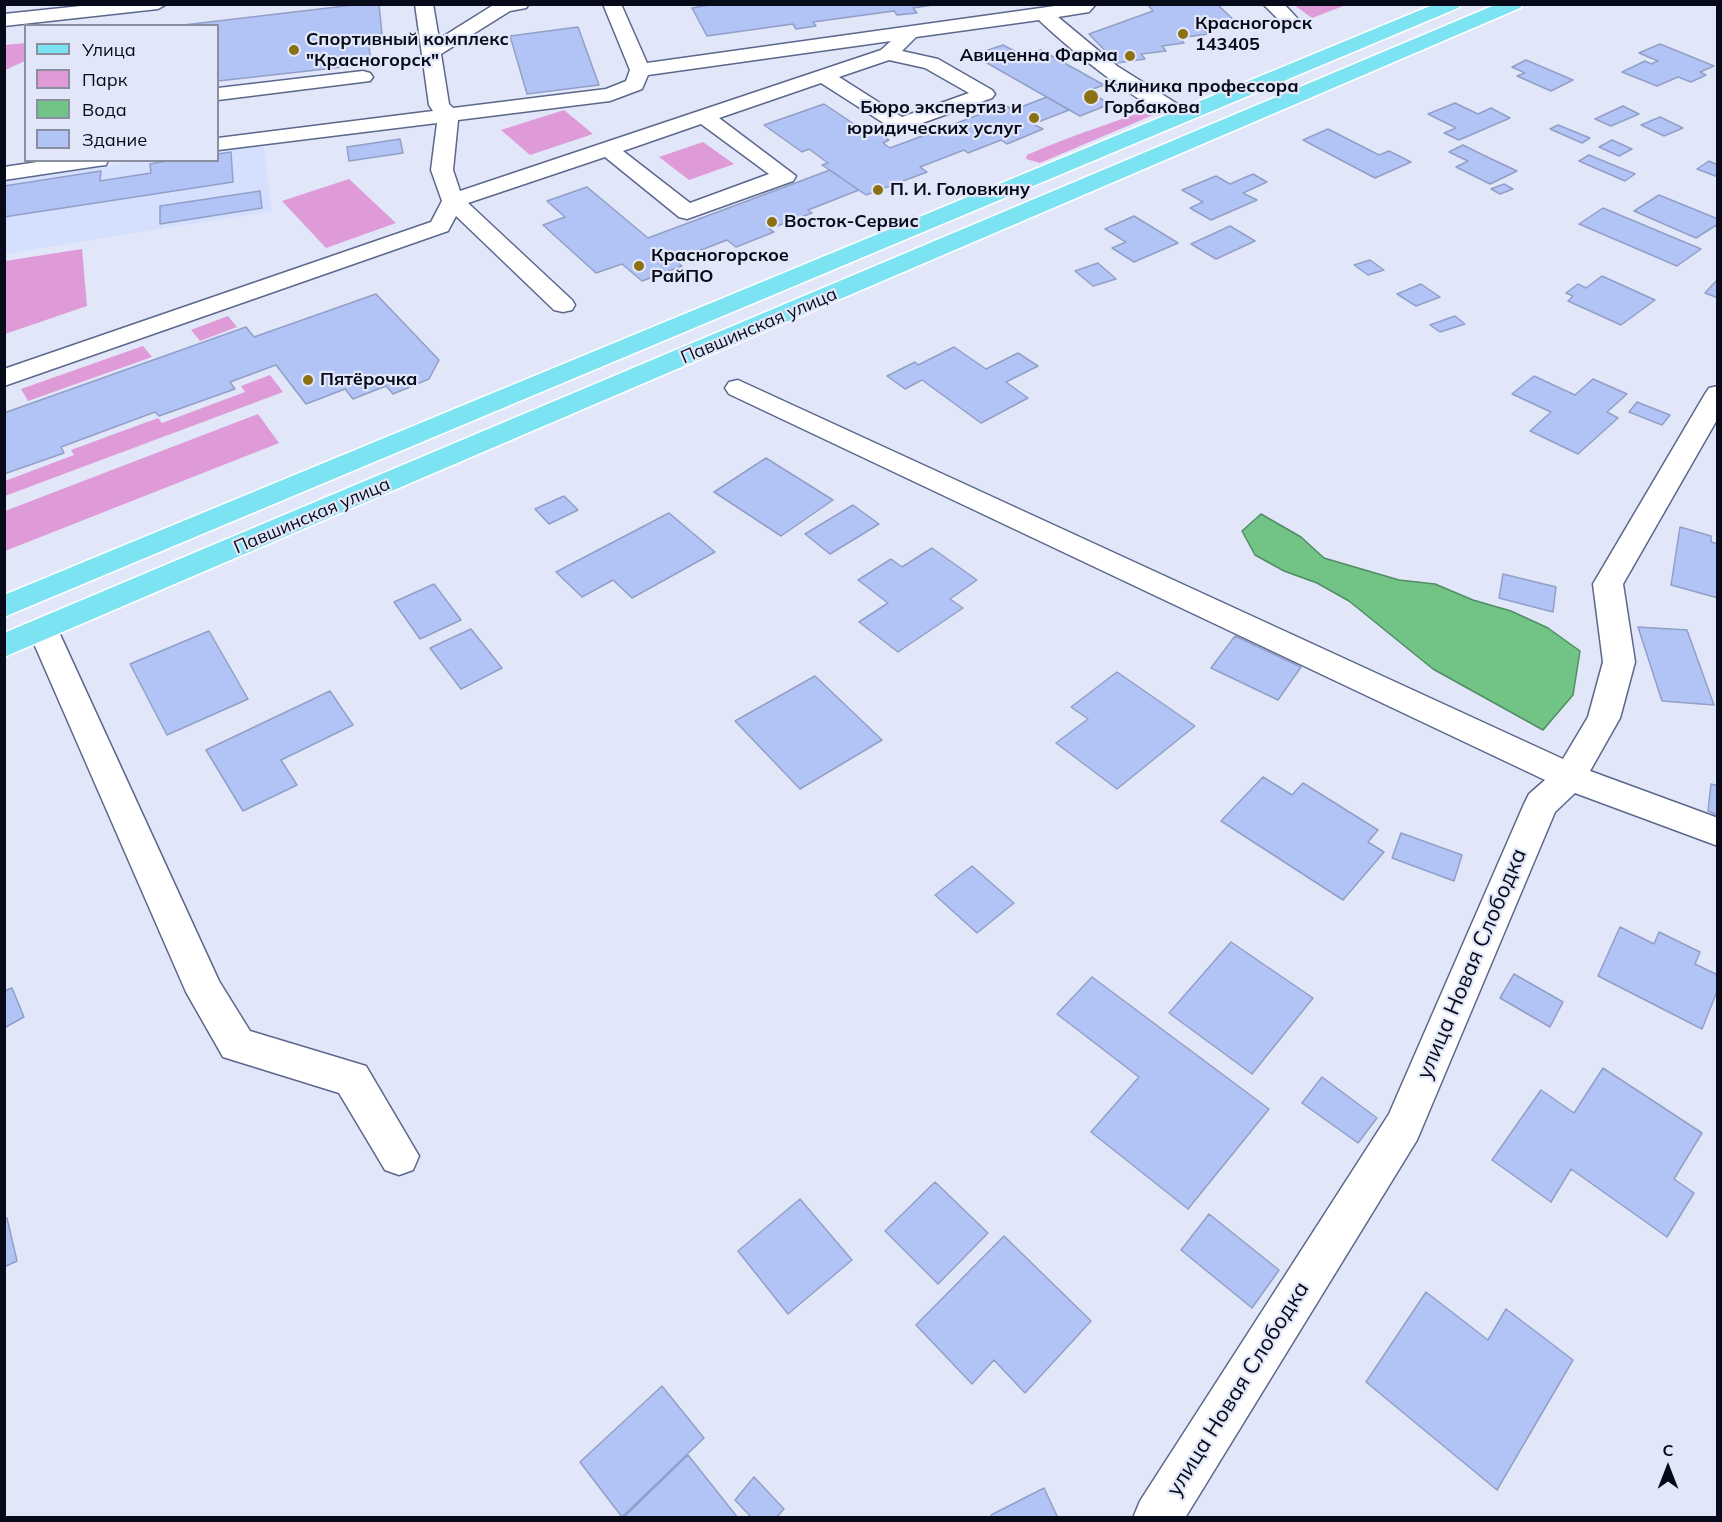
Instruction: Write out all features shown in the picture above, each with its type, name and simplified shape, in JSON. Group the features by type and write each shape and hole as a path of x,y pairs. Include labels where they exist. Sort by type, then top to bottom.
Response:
{"main road":[{"name":"Павшинская улица","path":"4,607 1452,4"},
{"name":"Павшинская улица","path":"4,646 1514,4"}],"street":[{"path":"4,21 158,4"},
{"path":"424,4 439,105 448,115 442,170 453,201 563,305"},
{"path":"431,52 505,6 520,4"},
{"path":"219,144 610,95 635,85 640,70 612,4"},
{"path":"640,70 1044,14 1083,8 1087,4"},
{"path":"1272,4 1288,18"},
{"path":"149,24 151,5"},
{"path":"1044,14 1062,33 1124,82 1185,115"},
{"path":"4,378 440,226 453,201 888,54 910,32"},
{"path":"823,76 900,125 985,94 932,63 888,54"},
{"path":"219,94 363,77"},
{"path":"608,148 687,212 785,176 703,116"},
{"path":"4,174 85,162"},
{"path":"738,388 1570,777 1718,832"},
{"name":"улица Новая Слободка","path":"1157,1518 1403,1127 1541,804 1570,777 1604,718 1619,662 1608,584 1718,394"},
{"path":"43,630 205,992 237,1045 352,1079 399,1156"}],"shaded area":[{"path":"263,142 272,211 5,254 5,181 133,162 219,162 219,149"}],"green space":[{"path":"1294,4 1346,5 1312,18"},
{"path":"24,43 24,61 5,70 5,45"},
{"path":"1163,104 1165,110 1040,163 1026,159 1027,155 1044,148"},
{"path":"564,110 593,134 530,155 501,130"},
{"path":"703,142 734,164 689,180 659,157"},
{"path":"349,179 396,223 326,248 282,201"},
{"path":"82,249 87,306 5,334 5,261"},
{"path":"228,316 237,327 200,341 191,330"},
{"path":"143,346 152,357 28,401 21,389"},
{"path":"270,375 283,392 5,496 5,481 74,455 71,450 158,418 162,423 245,392 241,386"},
{"path":"258,414 279,443 5,551 5,511"}],"water":[{"path":"1261,514 1301,537 1324,558 1399,580 1435,584 1473,600 1511,611 1548,628 1580,651 1573,695 1543,730 1433,669 1349,601 1317,583 1284,571 1255,555 1242,531"}],"building":[{"name":"Спортивный комплекс \"Красногорск\"","path":"362,4 379,4 382,34 368,36 371,64 219,81 219,24 192,24"},
{"path":"715,4 940,4 913,8 917,13 897,15 894,11 813,22 816,26 796,29 793,24 707,36 692,8"},
{"path":"1147,4 1217,4 1238,24 1202,28 1208,34 1179,38 1184,43 1162,46 1166,51 1141,54 1145,59 1117,63 1089,34 1153,11"},
{"path":"578,27 599,85 527,94 510,36"},
{"path":"1660,44 1714,66 1700,72 1706,75 1691,82 1678,77 1657,86 1622,72 1645,61 1651,64 1658,61 1639,53"},
{"path":"1003,45 1024,56 1041,50 1104,85 1087,91 1110,104 1080,116 973,55"},
{"path":"1526,60 1573,80 1551,91 1517,76 1525,73 1512,67"},
{"path":"1047,97 1069,110 1033,124 1043,129 1007,144 1001,140 968,153 964,150 920,167 927,172 866,195 822,165 828,163 809,149 802,152 764,125 824,104 863,130 869,127 889,140 883,143 890,148 1005,105 1013,110"},
{"path":"1455,103 1478,114 1491,108 1510,118 1459,140 1444,133 1456,128 1428,114"},
{"path":"1623,106 1639,114 1611,126 1595,119"},
{"path":"1660,117 1683,128 1664,136 1641,125"},
{"path":"1558,125 1590,138 1582,143 1550,129"},
{"path":"1328,129 1379,155 1389,151 1411,162 1375,178 1303,140"},
{"path":"400,139 403,153 349,161 347,147"},
{"path":"1612,140 1632,149 1619,156 1599,147"},
{"path":"1463,145 1517,171 1490,184 1456,167 1468,161 1449,152"},
{"path":"231,152 233,182 4,217 4,186 101,171 100,181 151,173 150,164 161,162 219,162 219,154"},
{"path":"1589,155 1635,174 1625,181 1579,161"},
{"path":"1709,161 1718,165 1718,177 1697,169"},
{"path":"830,170 859,190 808,210 812,213 769,229 774,232 736,247 727,240 675,260 682,266 642,281 622,264 596,273 543,225 565,217 547,201 587,187 648,238"},
{"path":"1253,174 1267,182 1243,193 1257,200 1211,220 1190,208 1203,202 1182,190 1216,176 1230,184"},
{"path":"1504,184 1513,189 1500,194 1491,189"},
{"path":"260,191 262,208 160,224 160,206"},
{"path":"1659,195 1718,219 1718,224 1696,238 1634,211"},
{"path":"1603,208 1701,249 1677,266 1579,224"},
{"path":"1134,216 1178,243 1134,262 1112,248 1126,242 1105,229"},
{"path":"1230,226 1255,241 1216,259 1191,244"},
{"path":"1370,260 1384,270 1368,275 1354,265"},
{"path":"1098,263 1116,279 1093,286 1075,271"},
{"path":"1602,276 1655,300 1621,325 1568,301 1573,296 1566,293 1578,284 1586,288"},
{"path":"1718,279 1718,298 1705,293"},
{"path":"1421,284 1440,297 1416,306 1397,294"},
{"path":"376,294 439,360 429,379 393,394 386,386 353,399 345,389 306,404 276,365 230,382 235,389 159,416 155,412 61,447 64,453 4,474 4,413 246,327 254,337"},
{"path":"1455,316 1465,324 1440,332 1430,325"},
{"path":"954,347 986,369 1018,353 1038,366 1006,382 1028,398 981,423 922,380 905,389 887,376 915,362 918,365"},
{"path":"1534,376 1575,395 1593,379 1627,394 1607,412 1618,418 1578,454 1530,431 1551,412 1512,394"},
{"path":"1637,402 1670,415 1662,425 1629,412"},
{"path":"766,458 833,500 781,536 714,492"},
{"path":"564,496 578,510 549,524 535,509"},
{"path":"853,505 879,524 830,554 805,534"},
{"path":"669,513 715,552 632,598 613,580 582,597 556,572"},
{"path":"1680,527 1711,536 1711,542 1718,544 1718,598 1671,585"},
{"path":"932,548 977,580 950,599 963,608 898,652 859,622 888,603 858,580 891,559 902,567"},
{"path":"1503,574 1556,587 1553,612 1499,598"},
{"path":"434,584 461,620 420,639 394,602"},
{"path":"1638,627 1687,630 1714,705 1662,701"},
{"path":"471,629 502,668 461,689 430,648"},
{"path":"209,631 248,699 167,735 130,664"},
{"path":"1235,636 1301,667 1278,700 1211,668"},
{"path":"1117,672 1195,726 1117,789 1056,743 1088,719 1071,707"},
{"path":"815,676 882,740 800,789 735,721"},
{"path":"330,691 353,725 281,760 297,785 243,811 206,750"},
{"path":"1263,777 1292,795 1303,783 1378,830 1368,842 1384,852 1343,900 1221,821"},
{"path":"1711,784 1718,786 1718,815 1708,811"},
{"path":"1401,833 1462,855 1454,881 1392,858"},
{"path":"972,866 1014,903 977,933 935,895"},
{"path":"1620,927 1654,944 1659,932 1700,952 1695,964 1718,975 1718,989 1702,1029 1598,976"},
{"path":"1231,942 1313,998 1252,1074 1169,1013"},
{"path":"1514,974 1563,1002 1550,1027 1500,998"},
{"path":"1092,977 1269,1109 1188,1209 1091,1132 1139,1077 1057,1014"},
{"path":"12,988 24,1017 4,1028 4,991"},
{"path":"1603,1068 1702,1133 1674,1179 1694,1193 1667,1237 1571,1169 1551,1202 1492,1160 1541,1090 1574,1113"},
{"path":"1322,1077 1377,1118 1358,1143 1302,1103"},
{"path":"935,1182 988,1233 938,1284 885,1231"},
{"path":"800,1199 852,1260 788,1314 738,1251"},
{"path":"1209,1214 1279,1270 1252,1308 1181,1250"},
{"path":"7,1218 17,1261 4,1267 4,1219"},
{"path":"1004,1236 1091,1321 1025,1393 994,1360 972,1384 916,1325"},
{"path":"1426,1292 1488,1340 1506,1309 1573,1360 1497,1490 1366,1382"},
{"path":"662,1386 704,1438 622,1517 580,1462"},
{"path":"688,1455 738,1518 623,1518"},
{"path":"754,1477 784,1509 776,1518 752,1518 735,1500"},
{"path":"1044,1488 1058,1518 992,1518 991,1515"}],"place":[{"name":"Красногорск 143405","path":"1183,34"},
{"name":"Спортивный комплекс \"Красногорск\"","path":"294,50"},
{"name":"Авиценна Фарма","path":"1130,56"},
{"name":"Клиника профессора Горбакова","path":"1091,97"},
{"name":"Бюро экспертиз и юридических услуг","path":"1034,118"},
{"name":"П. И. Головкину","path":"878,190"},
{"name":"Восток-Сервис","path":"772,222"},
{"name":"Красногорское РайПО","path":"639,266"},
{"name":"Пятёрочка","path":"308,380"}]}
